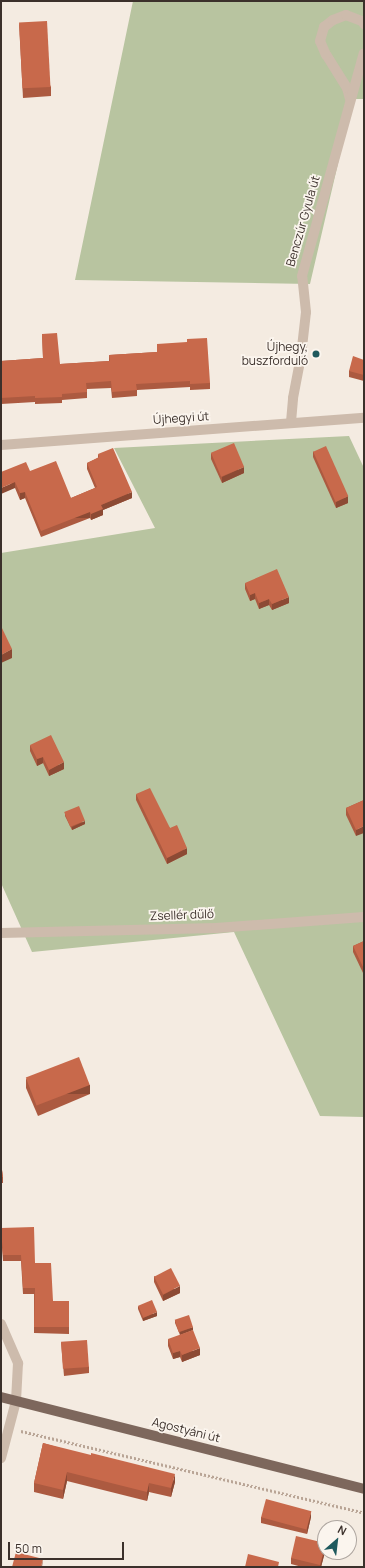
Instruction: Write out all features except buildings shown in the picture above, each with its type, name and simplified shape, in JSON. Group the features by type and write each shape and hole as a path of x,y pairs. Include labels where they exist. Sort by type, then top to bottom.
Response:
{"main road":[{"name":"Agostyáni út","path":"1,1397 364,1489"}],"street":[{"path":"350,101 348,88 326,55 320,41 324,27 333,20 346,15 362,21 364,24"},
{"name":"Benczúr Gyula út","path":"290,422 301,356 306,312 302,276 364,53"},
{"name":"Újhegyi út","path":"1,445 290,422 364,418"},
{"name":"Zsellér dűlő","path":"1,933 216,928 364,917"},
{"path":"1,1324 18,1363 16,1401 1,1458"}],"path":[{"path":"8,1428 364,1513"}],"green space":[{"path":"133,1 364,1 364,99 353,99 310,284 75,280"},
{"path":"349,436 364,468 364,1117 320,1116 234,932 32,952 1,883 1,553 155,528 114,448"}],"place":[{"name":"Újhegy, buszforduló","path":"316,354"}]}
